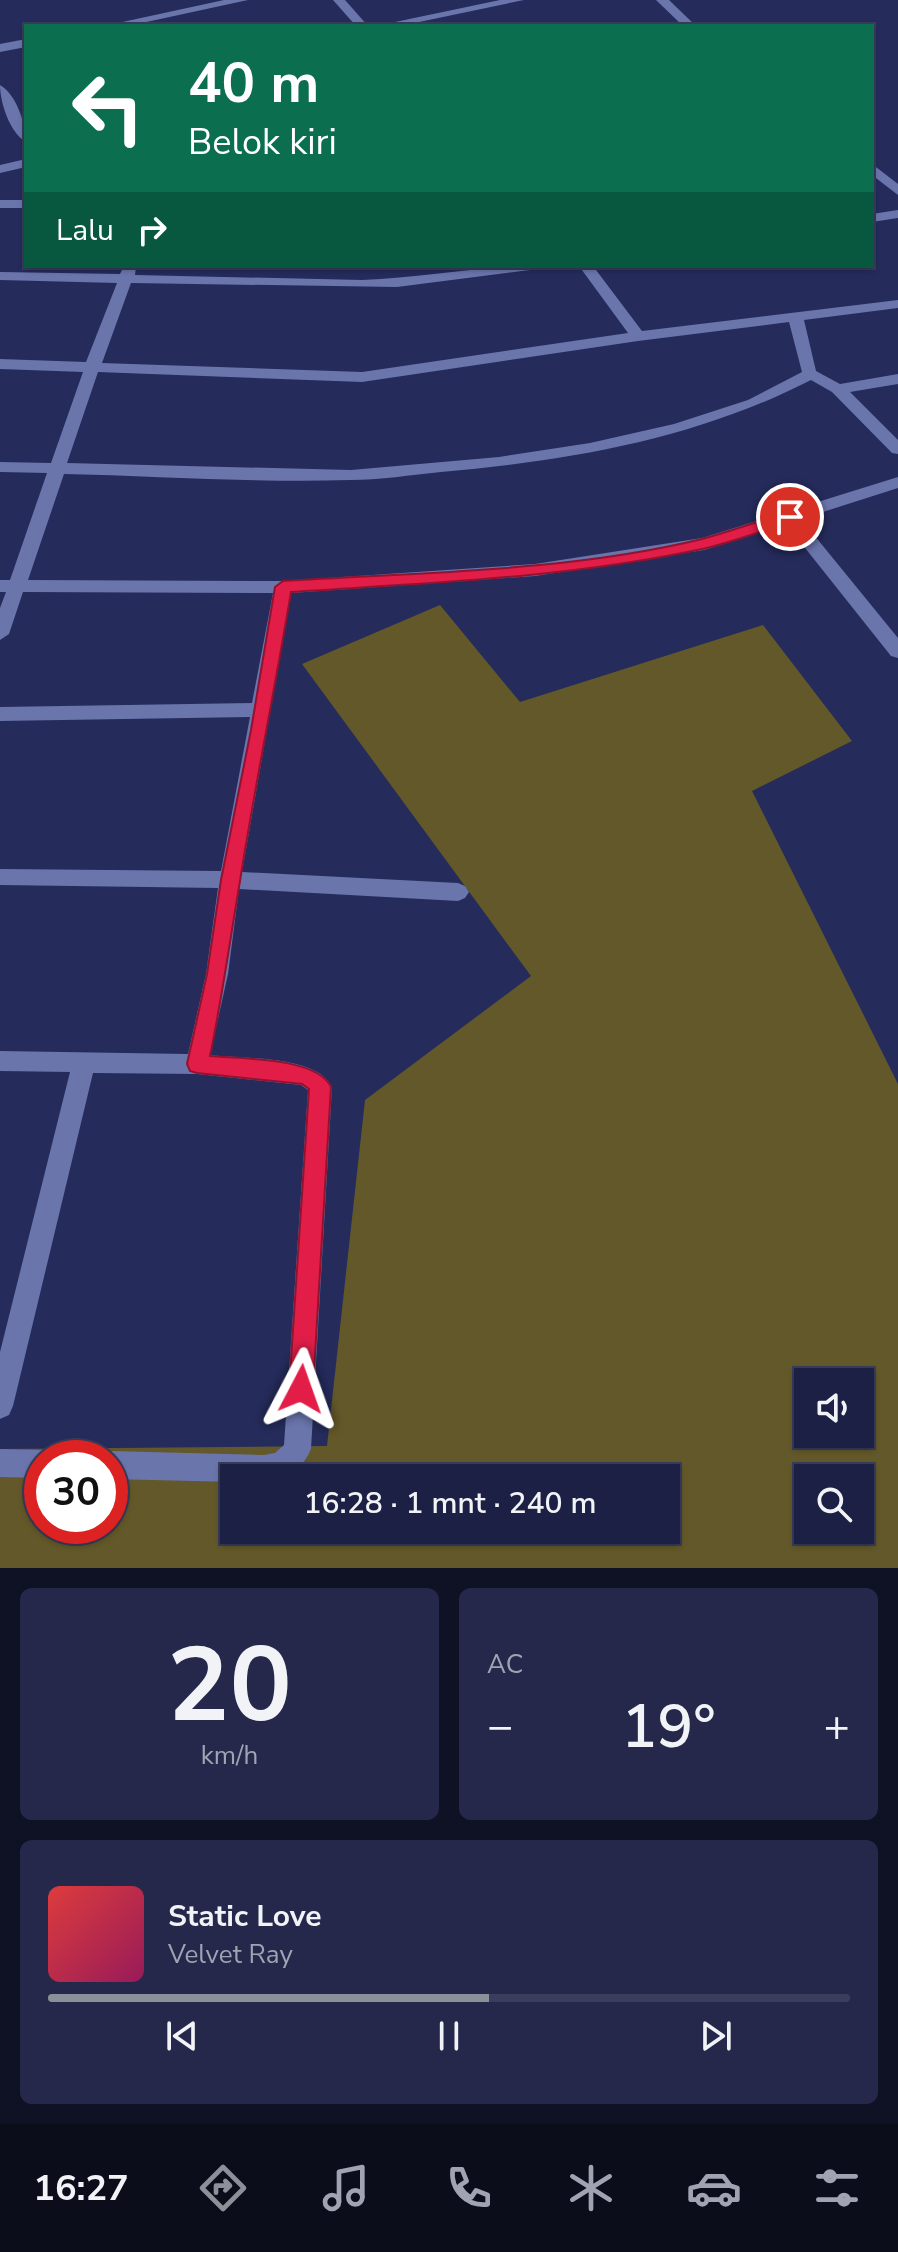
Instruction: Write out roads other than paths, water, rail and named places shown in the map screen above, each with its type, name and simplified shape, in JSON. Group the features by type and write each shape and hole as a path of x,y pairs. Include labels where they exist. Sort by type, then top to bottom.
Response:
{"street":[{"path":"120,24 242,0"},
{"path":"339,0 360,24"},
{"path":"392,24 518,0"},
{"path":"662,0 683,24"},
{"path":"0,48 24,43"},
{"path":"0,89 4,104 24,135"},
{"path":"4,104 24,99"},
{"path":"0,169 24,163"},
{"path":"874,170 895,189"},
{"path":"874,192 895,189"},
{"path":"0,204 24,204"},
{"path":"874,218 898,214"},
{"path":"0,276 129,272 374,284 513,268"},
{"path":"587,268 638,336"},
{"path":"0,634 8,586 59,468 92,368 129,272"},
{"path":"0,364 362,377 638,336 898,304"},
{"path":"796,317 806,367 811,374 838,389 898,449"},
{"path":"0,467 351,475 499,462 590,448 678,428 754,403 811,374"},
{"path":"838,389 898,379"},
{"path":"8,586 283,587 535,570 704,544 898,482"},
{"path":"790,517 848,593 898,651"},
{"path":"197,1064 217,974 230,880 283,587"},
{"path":"0,714 263,710"},
{"path":"0,877 230,880 458,892"},
{"path":"0,1061 197,1064 303,1075 320,1087 297,1449 287,1462 264,1469 128,1465"},
{"path":"0,1406 84,1062"},
{"path":"0,1463 24,1464"}]}
